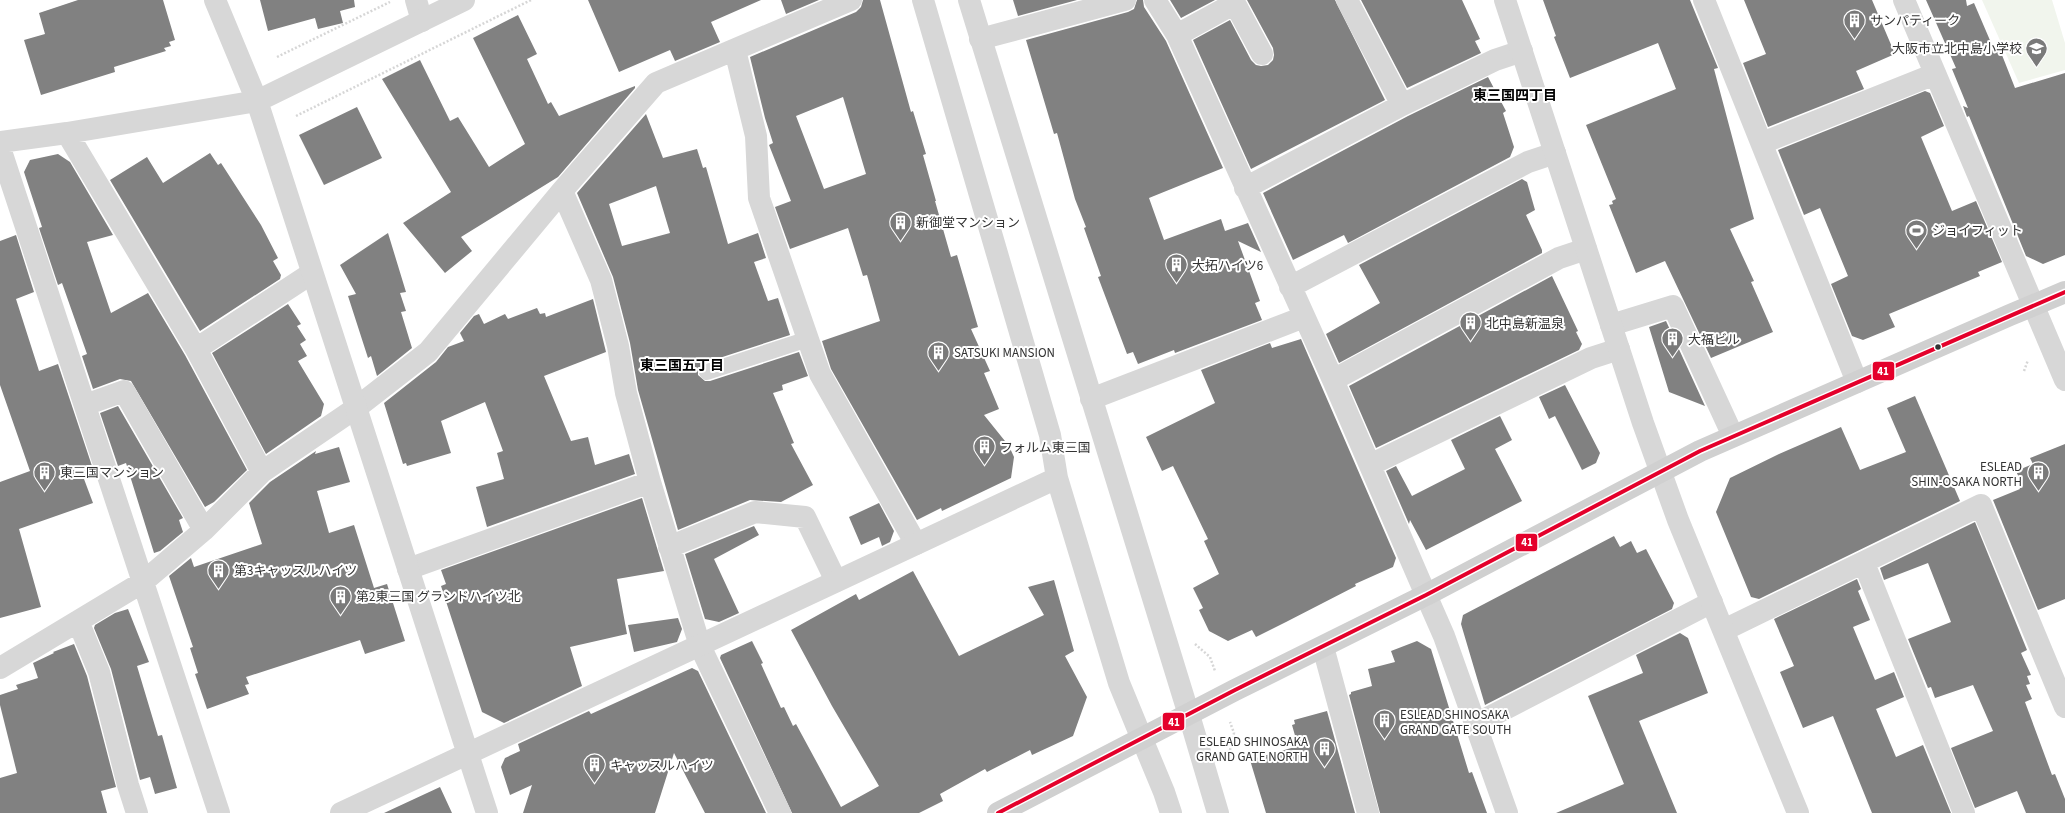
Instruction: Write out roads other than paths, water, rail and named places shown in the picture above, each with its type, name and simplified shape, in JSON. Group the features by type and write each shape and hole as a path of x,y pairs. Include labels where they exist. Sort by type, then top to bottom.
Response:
{"main road":[{"path":"998,813 1426,595 1733,436 2065,292"}],"street":[{"path":"215,0 257,101 487,813"},
{"path":"416,0 422,21"},
{"path":"0,142 67,133 257,101 464,0"},
{"path":"0,668 143,582 204,530 262,472 356,408 428,352 562,191 656,83 851,0"},
{"path":"923,0 1050,435 1057,478 1119,683 1164,792 1171,813"},
{"path":"969,0 1218,813"},
{"path":"980,39 1125,0"},
{"path":"1155,0 1177,35 1370,465 1444,636 1507,813"},
{"path":"1347,0 1402,106"},
{"path":"1505,0 1611,325 1678,520 1798,813"},
{"path":"1704,0 1857,382"},
{"path":"1904,0 2065,380"},
{"path":"1177,35 1234,1 1262,54"},
{"path":"735,50 756,136 759,198 820,374 916,544"},
{"path":"1246,188 1402,106 1495,60 1522,51"},
{"path":"1762,143 1935,74"},
{"path":"67,133 196,349 262,472"},
{"path":"0,148 219,813"},
{"path":"1290,287 1528,162 1555,153"},
{"path":"562,191 601,280 618,346 626,392 650,482 700,646 780,813"},
{"path":"1333,380 1559,258 1586,249"},
{"path":"196,349 312,273"},
{"path":"1611,325 1673,306 1733,436"},
{"path":"1091,399 1304,317"},
{"path":"1370,465 1591,358 1619,349"},
{"path":"85,405 124,391 204,530"},
{"path":"341,813 468,755 1057,478"},
{"path":"408,569 650,482"},
{"path":"1724,630 1981,505 2065,706"},
{"path":"670,547 755,512 806,517 836,581"},
{"path":"1864,563 1964,813"},
{"path":"1476,724 1712,602"},
{"path":"78,621 99,672 128,785 137,813"},
{"path":"1323,647 1368,813"}],"lane":[{"path":"707,372 808,339"}],"place":[{"name":"サンパティーク","path":"1855,40"},
{"name":"大阪市立北中島小学校","path":"2037,68"},
{"name":"新御堂マンション","path":"900,242"},
{"name":"ジョイフィット","path":"1917,250"},
{"name":"大拓ハイツ6","path":"1177,284"},
{"name":"北中島新温泉","path":"1470,342"},
{"name":"大福ビル","path":"1673,358"},
{"name":"SATSUKI MANSION","path":"938,372"},
{"name":"フォルム東三国","path":"984,466"},
{"name":"東三国マンション","path":"44,492"},
{"name":"ESLEAD SHIN-OSAKA NORTH","path":"2038,492"},
{"name":"第3キャッスルハイツ","path":"218,590"},
{"name":"第2東三国 グランドハイツ北","path":"341,616"},
{"name":"ESLEAD SHINOSAKA GRAND GATE SOUTH","path":"1385,740"},
{"name":"ESLEAD SHINOSAKA GRAND GATE NORTH","path":"1324,768"},
{"name":"キャッスルハイツ","path":"595,784"}],"district":[{"name":"東三国四丁目","path":"1515,95"},
{"name":"東三国五丁目","path":"682,365"}]}
